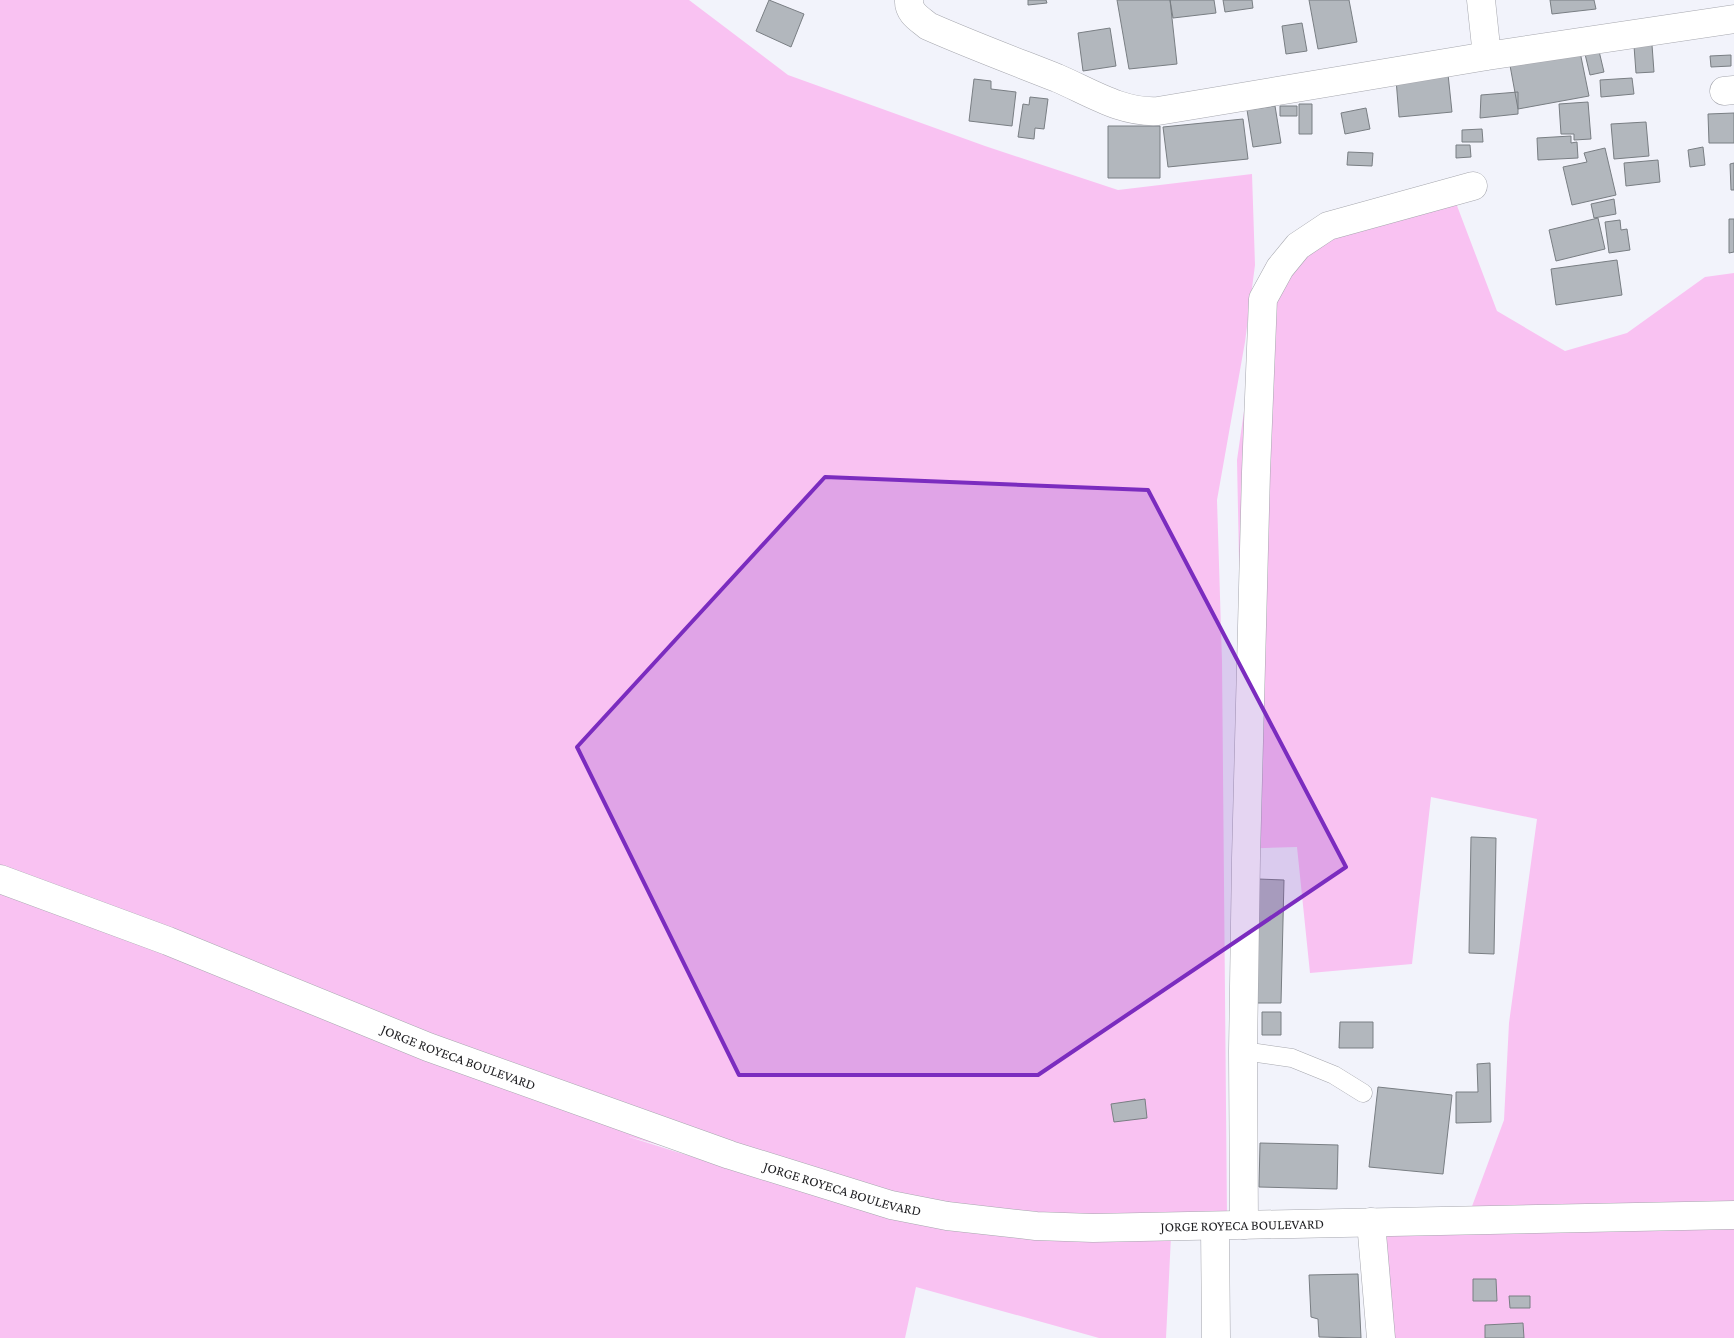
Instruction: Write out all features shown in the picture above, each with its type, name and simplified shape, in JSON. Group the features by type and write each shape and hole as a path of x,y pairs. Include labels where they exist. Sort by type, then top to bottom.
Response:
{"street":[{"path":"909,0 909,6 913,14 928,26 1059,79 1115,104 1145,112 1488,56 1734,19"},
{"path":"1481,0 1488,56"},
{"path":"1244,1226 1243,1051 1256,472 1263,299 1280,268 1298,246 1328,226 1473,186"},
{"name":"JORGE ROYECA BOULEVARD","path":"0,879 168,941 428,1047 705,1147 891,1205 947,1216 1036,1226 1093,1228 1734,1215"},
{"path":"1371,1222 1381,1338"},
{"path":"1214,1226 1216,1338"}],"lane":[{"path":"1243,1051 1292,1058 1334,1074 1363,1093"}],"highlighted area":[{"path":"825,477 1148,490 1346,867 1038,1075 739,1075 577,747"}],"shaded area":[{"path":"0,0 689,0 788,75 985,146 1118,190 1252,174 1255,265 1245,342 1217,500 1222,661 1227,1216 1172,1216 1166,1338 1099,1338 916,1287 905,1338 0,1338","holes":["629,1137 889,1209 782,1185"]},
{"path":"1448,182 1497,311 1565,351 1627,333 1705,277 1734,273 1734,1209 1471,1209 1504,1120 1509,1023 1537,819 1431,797 1412,964 1310,973 1297,847 1235,849 1241,657 1237,460 1265,265 1324,216"},
{"path":"1361,1209 1734,1222 1734,1338 1368,1338"}],"building":[{"path":"769,0 804,14 791,47 756,31"},
{"path":"1028,0 1046,0 1047,3 1028,5"},
{"path":"1117,0 1170,0 1177,64 1129,69"},
{"path":"1170,0 1214,0 1216,13 1173,18"},
{"path":"1223,0 1252,0 1253,8 1225,12"},
{"path":"1309,0 1349,0 1357,42 1318,49"},
{"path":"1550,0 1594,0 1596,9 1552,14"},
{"path":"1302,23 1307,51 1286,54 1282,26"},
{"path":"1110,28 1116,66 1083,71 1078,33"},
{"path":"1652,45 1654,72 1636,73 1634,46"},
{"path":"1579,47 1589,96 1518,109 1509,60"},
{"path":"1599,51 1604,72 1590,75 1585,54"},
{"path":"1731,55 1731,66 1711,67 1710,56"},
{"path":"1448,74 1452,112 1399,117 1396,79"},
{"path":"1632,78 1634,94 1601,97 1600,80"},
{"path":"974,79 991,81 991,89 1016,92 1012,126 969,121"},
{"path":"1518,92 1518,114 1480,118 1481,95"},
{"path":"1030,97 1048,99 1044,129 1035,128 1034,139 1018,137 1023,104 1029,105"},
{"path":"1588,102 1591,139 1574,140 1574,134 1561,134 1559,104"},
{"path":"1299,104 1312,104 1312,134 1299,134"},
{"path":"1275,106 1281,143 1253,147 1247,110"},
{"path":"1280,106 1297,106 1297,116 1280,116"},
{"path":"1366,108 1370,129 1345,134 1341,113"},
{"path":"1734,113 1734,143 1709,143 1708,114"},
{"path":"1243,119 1248,159 1168,167 1163,127"},
{"path":"1646,122 1649,156 1614,159 1611,124"},
{"path":"1108,126 1160,126 1160,178 1108,178"},
{"path":"1482,129 1483,142 1462,142 1462,130"},
{"path":"1571,136 1571,143 1577,142 1578,158 1538,160 1537,138"},
{"path":"1456,145 1470,145 1471,157 1456,158"},
{"path":"1703,147 1705,165 1690,167 1688,150"},
{"path":"1605,148 1616,195 1572,205 1563,167 1587,162 1584,153"},
{"path":"1348,152 1373,153 1372,166 1347,165"},
{"path":"1658,160 1660,182 1626,186 1624,163"},
{"path":"1734,163 1734,190 1731,190 1730,164"},
{"path":"1614,199 1616,214 1594,218 1591,204"},
{"path":"1598,218 1605,249 1556,261 1549,230"},
{"path":"1729,219 1734,219 1734,252 1729,253"},
{"path":"1620,220 1621,230 1627,229 1630,250 1609,253 1605,222"},
{"path":"1617,260 1622,295 1556,305 1551,269"},
{"path":"1471,837 1496,838 1494,954 1469,953"},
{"path":"1258,879 1284,880 1281,1003 1256,1003"},
{"path":"1262,1012 1281,1012 1281,1035 1262,1035"},
{"path":"1340,1022 1373,1022 1373,1048 1339,1048"},
{"path":"1490,1063 1491,1122 1456,1123 1456,1092 1478,1092 1477,1064"},
{"path":"1378,1087 1452,1095 1443,1174 1369,1167"},
{"path":"1145,1099 1147,1118 1114,1122 1111,1104"},
{"path":"1260,1143 1338,1145 1337,1189 1259,1187"},
{"path":"1358,1274 1361,1338 1319,1337 1318,1319 1311,1317 1309,1275"},
{"path":"1473,1279 1496,1279 1497,1301 1473,1301"},
{"path":"1509,1296 1530,1296 1530,1308 1510,1308"},
{"path":"1523,1323 1524,1338 1485,1338 1485,1325"}]}
